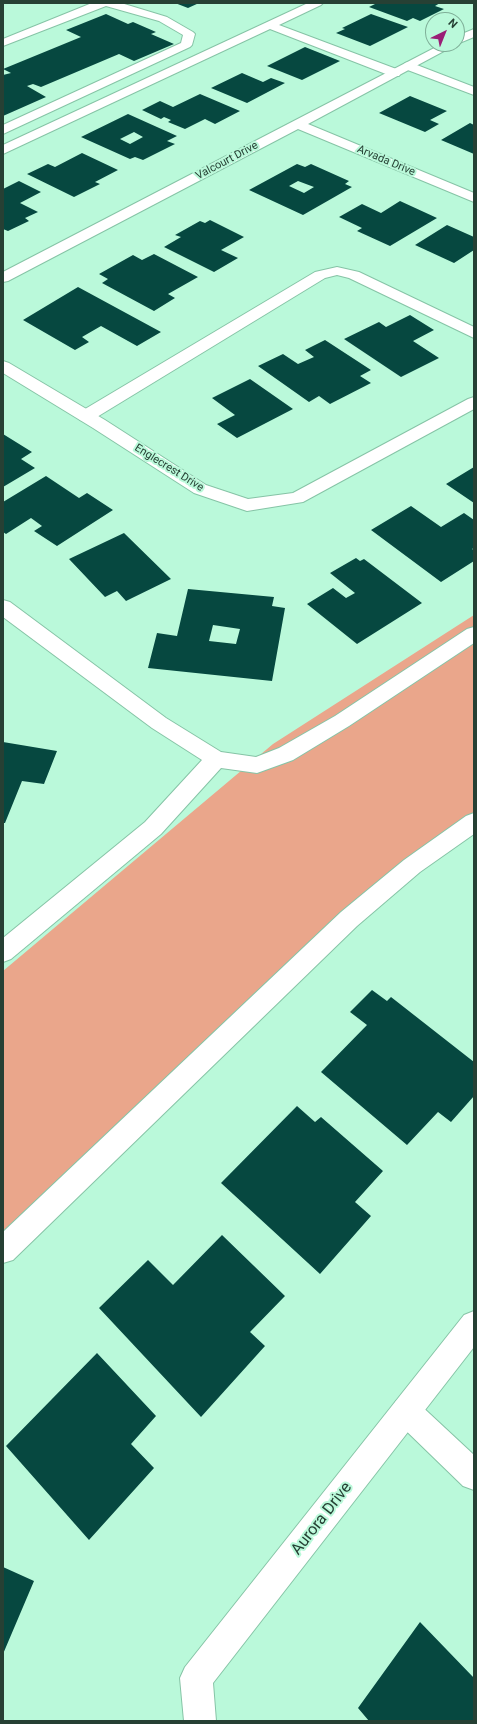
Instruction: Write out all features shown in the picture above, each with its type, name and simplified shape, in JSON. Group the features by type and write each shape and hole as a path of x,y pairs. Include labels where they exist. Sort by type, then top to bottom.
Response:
{"street":[{"path":"3,43 102,3"},
{"path":"3,130 186,46 189,34 164,19 109,3"},
{"path":"3,150 317,3"},
{"path":"269,25 395,73"},
{"path":"465,37 474,32"},
{"name":"Valcourt Drive","path":"3,278 436,52"},
{"path":"409,66 474,90"},
{"name":"Arvada Drive","path":"298,124 474,198"},
{"path":"86,416 320,275 326,273 337,271 354,275 474,333"},
{"name":"Englecrest Drive","path":"3,366 86,416 200,489 248,505 297,498 474,402"},
{"path":"3,607 159,723 216,759 257,765 286,754 342,721 474,634"},
{"path":"3,952 153,828 216,759"},
{"path":"3,1250 349,918 412,866 474,822"},
{"name":"Aurora Drive","path":"200,1721 196,1678 474,1325"},
{"path":"406,1411 474,1475"}],"shaded area":[{"path":"474,615 474,812 390,872 3,1240 3,971 273,744"}],"building":[{"path":"175,3 199,3 188,8"},
{"path":"377,3 440,3 435,6 444,9 438,12 425,12 425,18 420,21 413,18 407,21 369,7"},
{"path":"106,14 128,24 133,22 156,32 151,34 174,44 134,61 119,54 41,87 33,84 27,86 46,97 3,116 3,75 11,73 3,69 81,37 66,30"},
{"path":"371,14 408,27 370,46 336,33 345,29 342,28"},
{"path":"305,47 340,61 302,80 267,66"},
{"path":"242,73 263,82 271,78 285,83 247,103 211,88"},
{"path":"200,94 240,111 215,124 205,119 185,129 168,122 171,120 164,117 161,119 142,110 160,101 173,107"},
{"path":"410,96 447,111 430,120 439,124 425,132 379,113"},
{"path":"128,114 177,136 167,141 175,144 143,160 135,157 130,159 81,137","holes":["134,132 143,137 130,144 120,139"]},
{"path":"470,123 474,125 474,154 441,140"},
{"path":"82,153 118,170 95,182 100,184 74,197 27,174 48,164 55,167"},
{"path":"297,164 305,167 311,164 349,181 345,184 352,187 303,215 249,190","holes":["298,181 314,187 304,193 289,186"]},
{"path":"19,181 41,192 20,203 38,212 25,218 29,221 8,231 3,229 3,189"},
{"path":"400,201 437,218 390,246 357,231 362,228 339,217 362,204 381,213"},
{"path":"210,220 244,237 221,250 238,258 214,272 164,247 181,237 175,235 200,221 205,223"},
{"path":"447,225 474,237 474,250 454,263 415,245"},
{"path":"154,254 198,277 168,294 175,298 154,311 102,283 108,279 99,274 133,255 142,260"},
{"path":"78,287 161,332 137,346 101,326 82,337 89,342 75,350 23,320"},
{"path":"410,315 434,330 413,341 439,358 401,377 344,339 379,322 386,327"},
{"path":"325,340 371,370 360,376 371,383 330,404 319,396 309,402 258,366 283,354 298,364 314,357 305,350"},
{"path":"250,379 293,409 237,438 217,424 235,415 212,398"},
{"path":"3,434 32,452 21,459 35,468 3,487"},
{"path":"474,467 474,503 446,484"},
{"path":"46,476 79,498 87,493 113,510 57,546 34,531 42,526 31,518 6,534 3,532 3,502"},
{"path":"411,506 441,527 464,513 474,520 474,548 472,549 474,550 474,561 441,582 371,530"},
{"path":"124,533 171,579 126,601 117,591 105,597 69,559"},
{"path":"356,558 360,561 364,559 422,603 357,644 307,604 333,588 346,598 355,593 330,573"},
{"path":"188,589 274,597 272,606 285,608 272,681 148,668 157,633 177,636","holes":["213,625 240,629 236,644 209,641"]},
{"path":"3,742 57,751 44,784 22,781 5,823 3,823"},
{"path":"372,990 387,1001 391,997 474,1062 474,1096 451,1122 438,1112 407,1145 321,1072 367,1025 350,1012"},
{"path":"297,1106 315,1122 321,1117 383,1171 355,1202 371,1216 320,1274 221,1183"},
{"path":"222,1235 285,1296 250,1332 265,1346 201,1417 99,1308 148,1260 173,1285"},
{"path":"97,1353 156,1416 131,1444 154,1468 89,1540 6,1446"},
{"path":"3,1567 34,1581 3,1654"},
{"path":"420,1622 474,1678 474,1721 369,1721 358,1708"}]}
